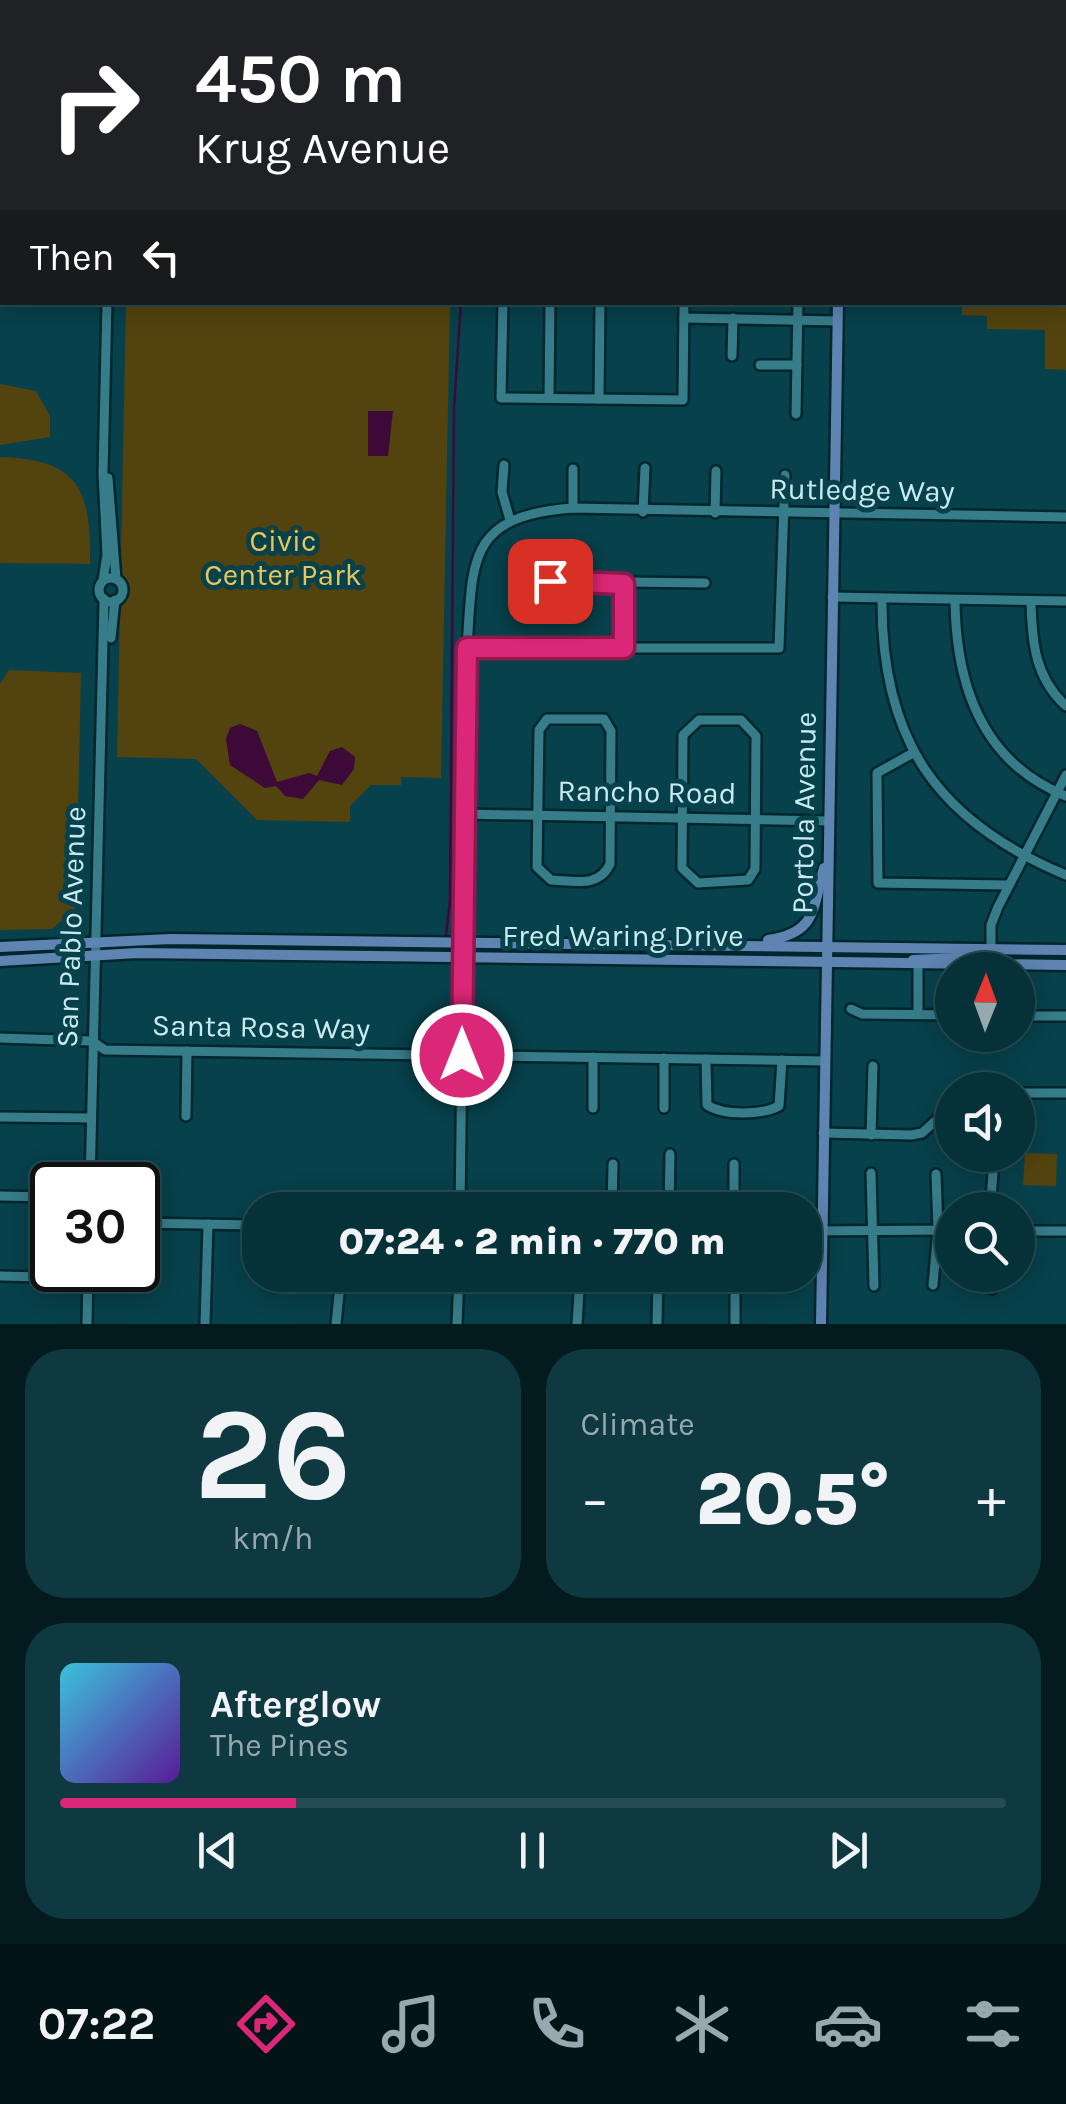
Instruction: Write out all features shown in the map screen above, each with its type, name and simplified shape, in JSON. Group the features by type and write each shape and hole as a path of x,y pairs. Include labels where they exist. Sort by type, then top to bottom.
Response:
{"main road":[{"name":"Portola Avenue","path":"822,1232 838,305"},
{"path":"732,945 800,932 810,919 828,852"},
{"name":"Fred Waring Drive","path":"0,947 186,939 1066,950"},
{"path":"913,963 924,956 982,957 990,955 991,949"},
{"name":"Fred Waring Drive","path":"0,961 138,953 1066,966"},
{"name":"Portola Avenue","path":"821,1292 821,1324"}],"street":[{"path":"105,466 116,579 122,588 109,600 99,590 108,555 105,466 109,305"},
{"path":"503,305 501,398 683,400 684,305"},
{"path":"549,398 550,305"},
{"path":"599,399 600,305"},
{"path":"796,414 798,305"},
{"path":"684,318 837,321"},
{"path":"732,356 733,318"},
{"path":"760,365 797,365"},
{"path":"460,1192 467,648 472,566 484,543 510,520 502,492 504,465"},
{"path":"643,512 644,468"},
{"path":"573,469 573,508"},
{"path":"715,513 716,471"},
{"path":"467,648 779,648 785,474"},
{"name":"Rutledge Way","path":"510,520 536,511 573,508 1066,517"},
{"path":"104,580 116,579"},
{"path":"550,581 705,583"},
{"path":"624,584 624,648"},
{"path":"832,598 1066,601"},
{"path":"882,598 882,648 889,694 913,753 946,798 970,822 1023,857 1066,875"},
{"name":"San Pablo Avenue","path":"90,1162 94,942 109,600"},
{"path":"956,601 962,680 973,705 1010,760 1062,794"},
{"path":"1031,602 1032,643 1040,668 1066,706"},
{"path":"547,718 604,720 611,731 611,816 610,864 605,875 594,882 542,876 538,867 539,730 547,718"},
{"path":"699,720 741,720 756,736 755,820 755,869 748,880 698,882 682,868 683,735 699,720"},
{"path":"913,753 877,773 878,882 1008,885"},
{"path":"991,949 991,925 1008,885 1062,794 1066,775"},
{"name":"Rancho Road","path":"464,814 829,820"},
{"path":"913,963 918,1014"},
{"path":"852,1009 862,1014 935,1014"},
{"path":"1035,1016 1066,1016"},
{"name":"Santa Rosa Way","path":"0,1038 92,1041 105,1050 824,1061"},
{"path":"186,1051 186,1116"},
{"path":"593,1057 593,1108"},
{"path":"664,1058 664,1108"},
{"path":"706,1058 707,1105 716,1110 768,1112 779,1106 782,1060"},
{"path":"872,1135 873,1066"},
{"path":"1035,1093 1066,1093"},
{"path":"0,1117 91,1118"},
{"path":"823,1133 922,1133 935,1121"},
{"path":"670,1154 670,1192"},
{"path":"612,1192 613,1164"},
{"path":"734,1164 734,1192"},
{"path":"871,1173 874,1286"},
{"path":"991,1192 992,1173"},
{"path":"936,1174 937,1192"},
{"path":"0,1196 30,1197"},
{"path":"160,1223 242,1225"},
{"path":"205,1324 208,1224"},
{"path":"822,1232 935,1230"},
{"path":"1035,1231 1066,1231"},
{"path":"932,1285 935,1258"},
{"path":"0,1276 30,1275"},
{"path":"88,1292 88,1324"},
{"path":"336,1324 339,1292"},
{"path":"457,1324 459,1292"},
{"path":"576,1324 579,1292"},
{"path":"657,1324 658,1292"},
{"path":"735,1292 735,1324"}],"green space":[{"name":"Civic Center Park","path":"126,305 450,305 441,778 401,777 401,785 371,785 350,806 350,822 257,820 196,759 117,757"},
{"path":"962,305 1066,305 1066,370 1045,369 1045,330 987,329 987,316 962,315"},
{"path":"0,384 36,391 50,416 50,437 0,445"},
{"path":"0,457 48,464 64,472 75,484 88,517 90,564 0,563"},
{"path":"9,670 81,673 76,908 52,929 0,930 0,684"},
{"path":"1035,1153 1057,1154 1056,1186 1023,1185 1024,1172 1035,1172"}],"shaded area":[{"path":"368,411 393,411 388,456 368,456"},
{"path":"240,724 257,731 277,782 309,773 317,776 330,751 342,747 355,757 354,769 342,785 319,780 303,799 285,796 276,786 265,788 230,765 226,739 230,728"}],"waterway":[{"path":"446,935 450,901 454,408 461,305"}],"route":[{"path":"462,1055 467,648 624,648 624,584 550,581"}]}
